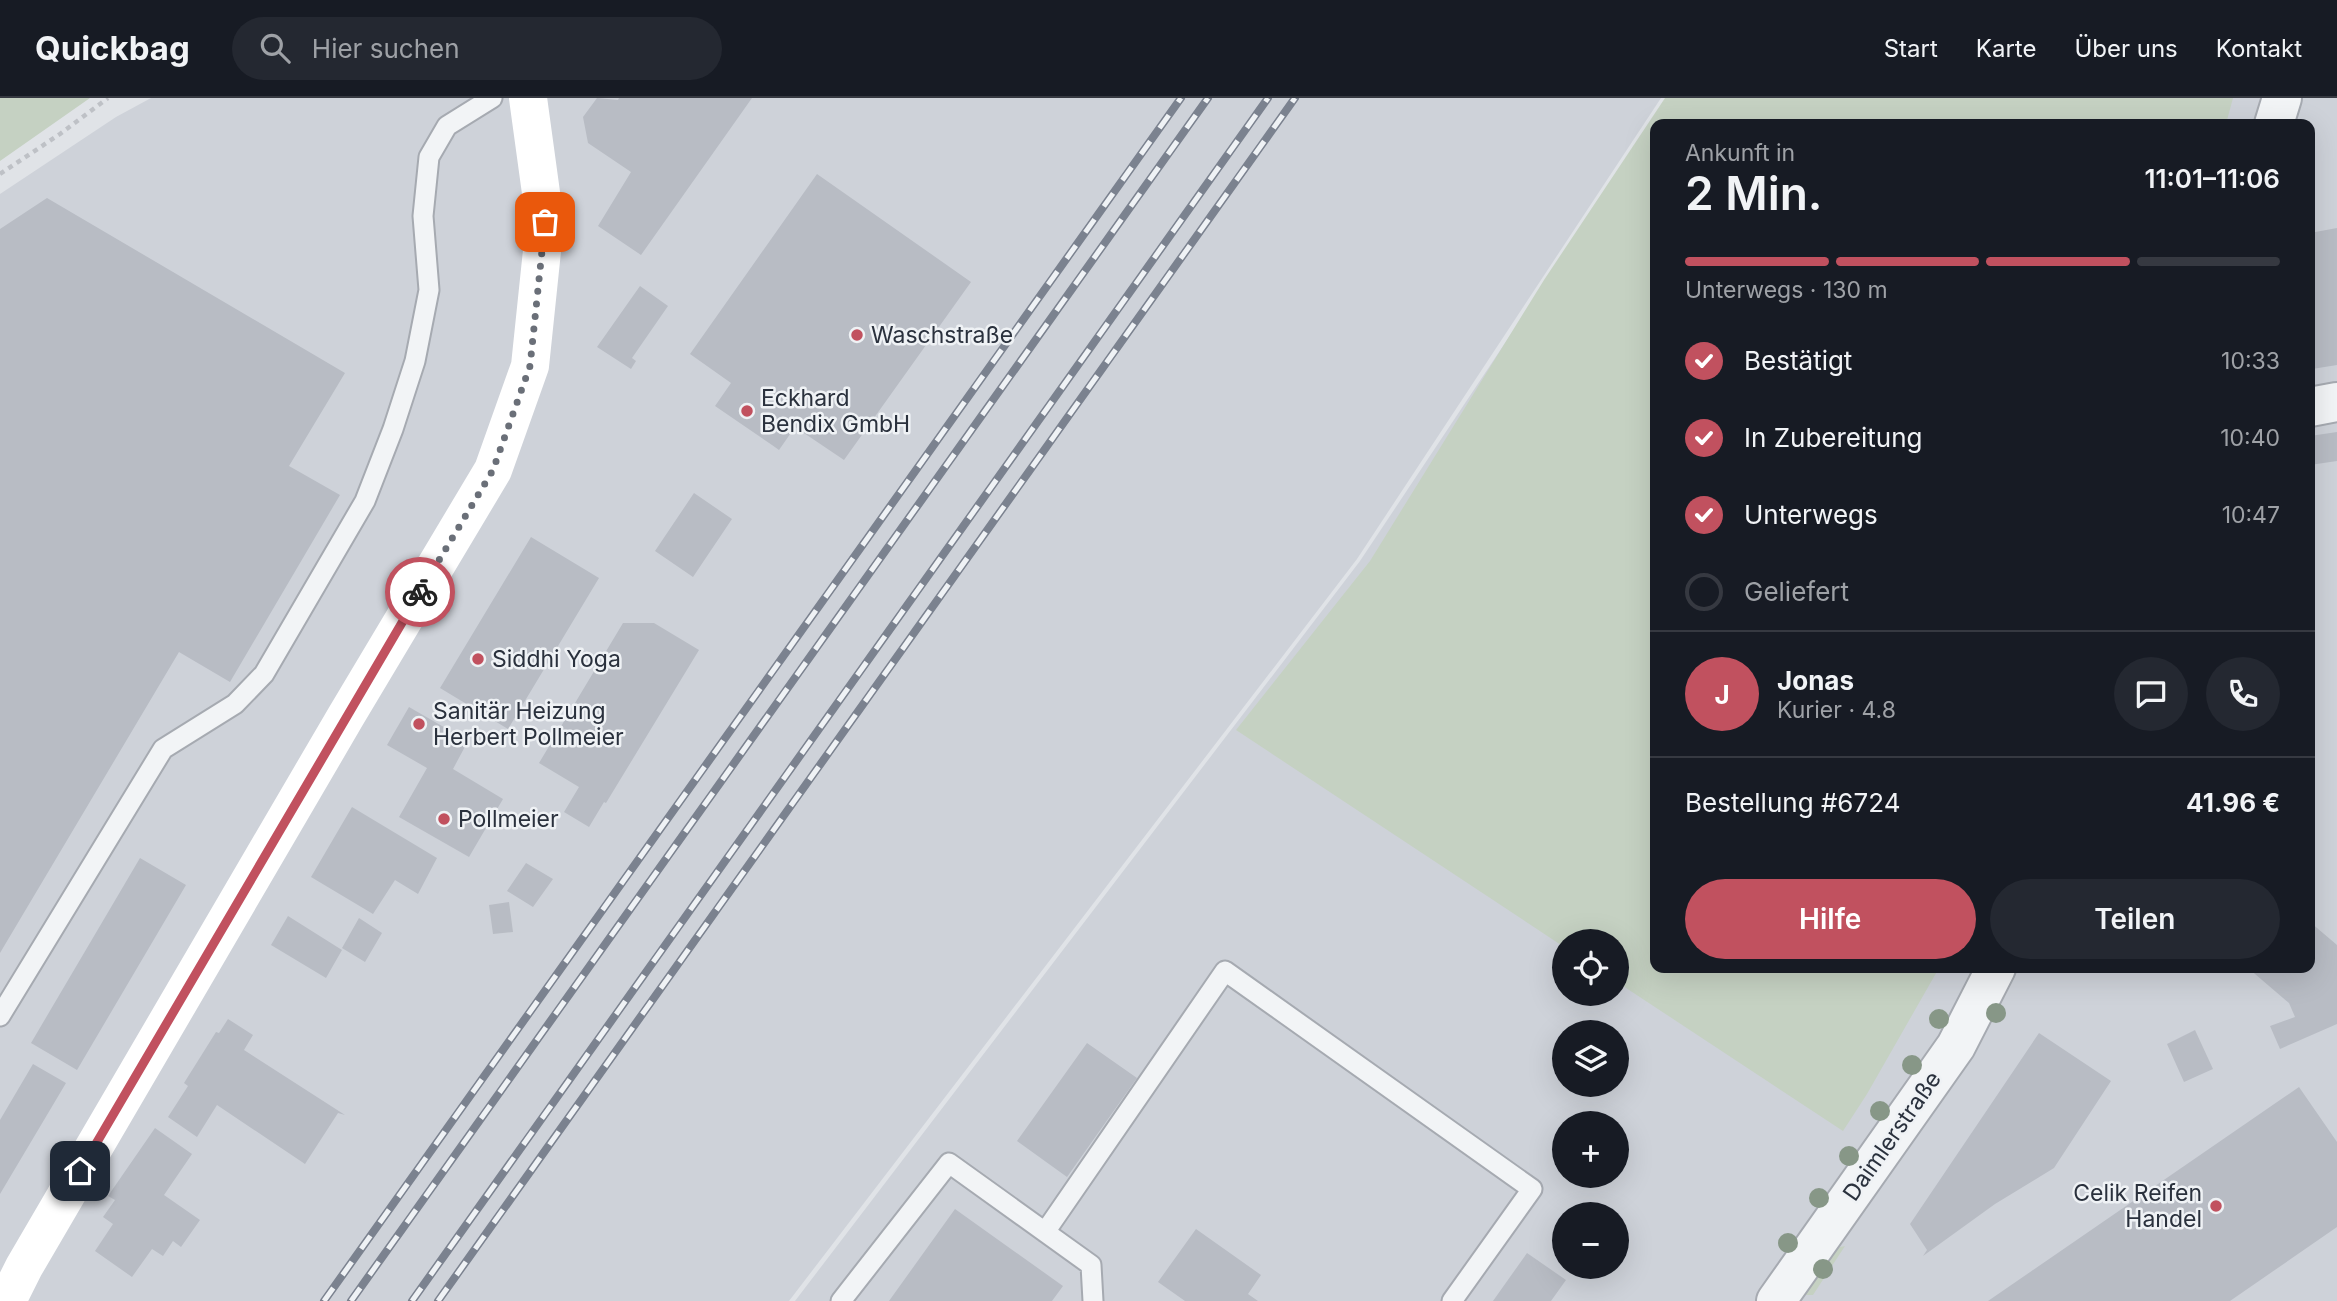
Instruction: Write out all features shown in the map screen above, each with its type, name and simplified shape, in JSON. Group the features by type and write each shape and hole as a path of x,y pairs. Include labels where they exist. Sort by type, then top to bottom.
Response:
{"street":[{"path":"7,1301 24,1267 269,848 493,470 530,366 545,222 528,98"},
{"path":"2275,119 2281,98"},
{"path":"2315,406 2337,402"},
{"name":"Daimlerstraße","path":"1778,1300 1956,1046 1993,973"}],"lane":[{"path":"0,1016 163,749 235,704 264,674 365,501 393,429 415,361 429,290 424,216 429,157 447,126 492,98"},
{"path":"1045,1232 1225,971 1532,1189 1452,1301"},
{"path":"841,1301 949,1163 1091,1265 1093,1301"}],"path":[{"path":"0,174 108,98"}],"shaded area":[{"path":"151,98 1661,98 1357,559 789,1301 0,1301 0,194 116,117"},
{"path":"1668,98 2337,98 2337,1301 795,1301 1360,561 1650,125 1650,973 2315,973 2315,119 1654,119"}],"green space":[{"path":"0,98 90,98 0,161"},
{"path":"1665,98 2233,98 2227,119 1651,119"},
{"path":"1650,121 1650,973 1936,973 1843,1131 1629,990 1629,929 1552,929 1552,939 1236,730 1370,561 1544,280"},
{"path":"1845,1246 1813,1295 1805,1295 1831,1249"}],"building":[{"path":"597,98 752,98 641,255 598,226 631,172 588,143 583,117"},
{"path":"817,174 971,282 844,460 795,427 779,450 715,406 731,383 690,354"},
{"path":"47,198 345,373 289,466 340,495 230,682 179,652 0,953 0,229"},
{"path":"2337,228 2337,365 2315,369 2315,232"},
{"path":"640,286 668,306 632,358 636,361 631,369 597,347"},
{"path":"2337,432 2337,461 2315,464 2315,435"},
{"path":"694,493 732,519 693,577 655,551"},
{"path":"531,537 599,578 508,729 440,688"},
{"path":"623,623 654,623 699,650 589,827 564,812 579,787 539,763"},
{"path":"409,707 468,741 453,769 503,799 469,857 399,817 427,768 387,745"},
{"path":"352,807 437,858 418,894 395,880 373,914 311,877"},
{"path":"140,858 186,885 77,1070 31,1043"},
{"path":"526,863 553,879 533,907 507,891"},
{"path":"509,902 513,932 493,934 489,905"},
{"path":"288,916 342,950 326,978 271,945"},
{"path":"359,918 382,933 365,962 342,948"},
{"path":"2315,926 2337,945 2337,1024 2280,1049 2270,1026 2295,1017 2289,1003 2254,973 2315,973"},
{"path":"228,1019 253,1035 244,1050 345,1115 338,1113 305,1164 217,1105 197,1137 168,1117 188,1086 184,1083 216,1032 219,1033"},
{"path":"2195,1030 2213,1069 2184,1082 2167,1044"},
{"path":"2039,1033 2111,1081 2054,1168 1995,1204 1923,1256 1927,1250 1910,1224"},
{"path":"1087,1043 1137,1078 1067,1177 1017,1141"},
{"path":"33,1064 66,1083 0,1194 0,1120"},
{"name":"Celik Reifen Handel","path":"2299,1087 2337,1142 2337,1227 2230,1301 1988,1301"},
{"path":"155,1128 192,1154 164,1195 200,1220 181,1247 173,1241 163,1256 152,1249 132,1277 95,1251 113,1224 103,1217 115,1200 108,1196"},
{"path":"955,1209 1063,1286 1052,1301 889,1301"},
{"path":"1196,1229 1261,1275 1248,1294 1258,1301 1185,1301 1158,1282"},
{"path":"1527,1253 1552,1270 1552,1279 1566,1280 1551,1301 1493,1301"}],"railway":[{"path":"324,1301 1181,98"},
{"path":"351,1301 1208,98"},
{"path":"412,1301 1268,98"},
{"path":"438,1301 1295,98"}],"way so far":[{"path":"420,592 493,470 530,366 545,222"}],"place":[{"name":"Waschstraße","path":"857,335"},
{"name":"Eckhard Bendix GmbH","path":"747,411"},
{"name":"Siddhi Yoga","path":"478,659"},
{"name":"Sanitär Heizung Herbert Pollmeier","path":"419,724"},
{"name":"Pollmeier","path":"444,819"},
{"name":"Celik Reifen Handel","path":"2216,1206"}],"route":[{"path":"80,1171 420,592"}]}
